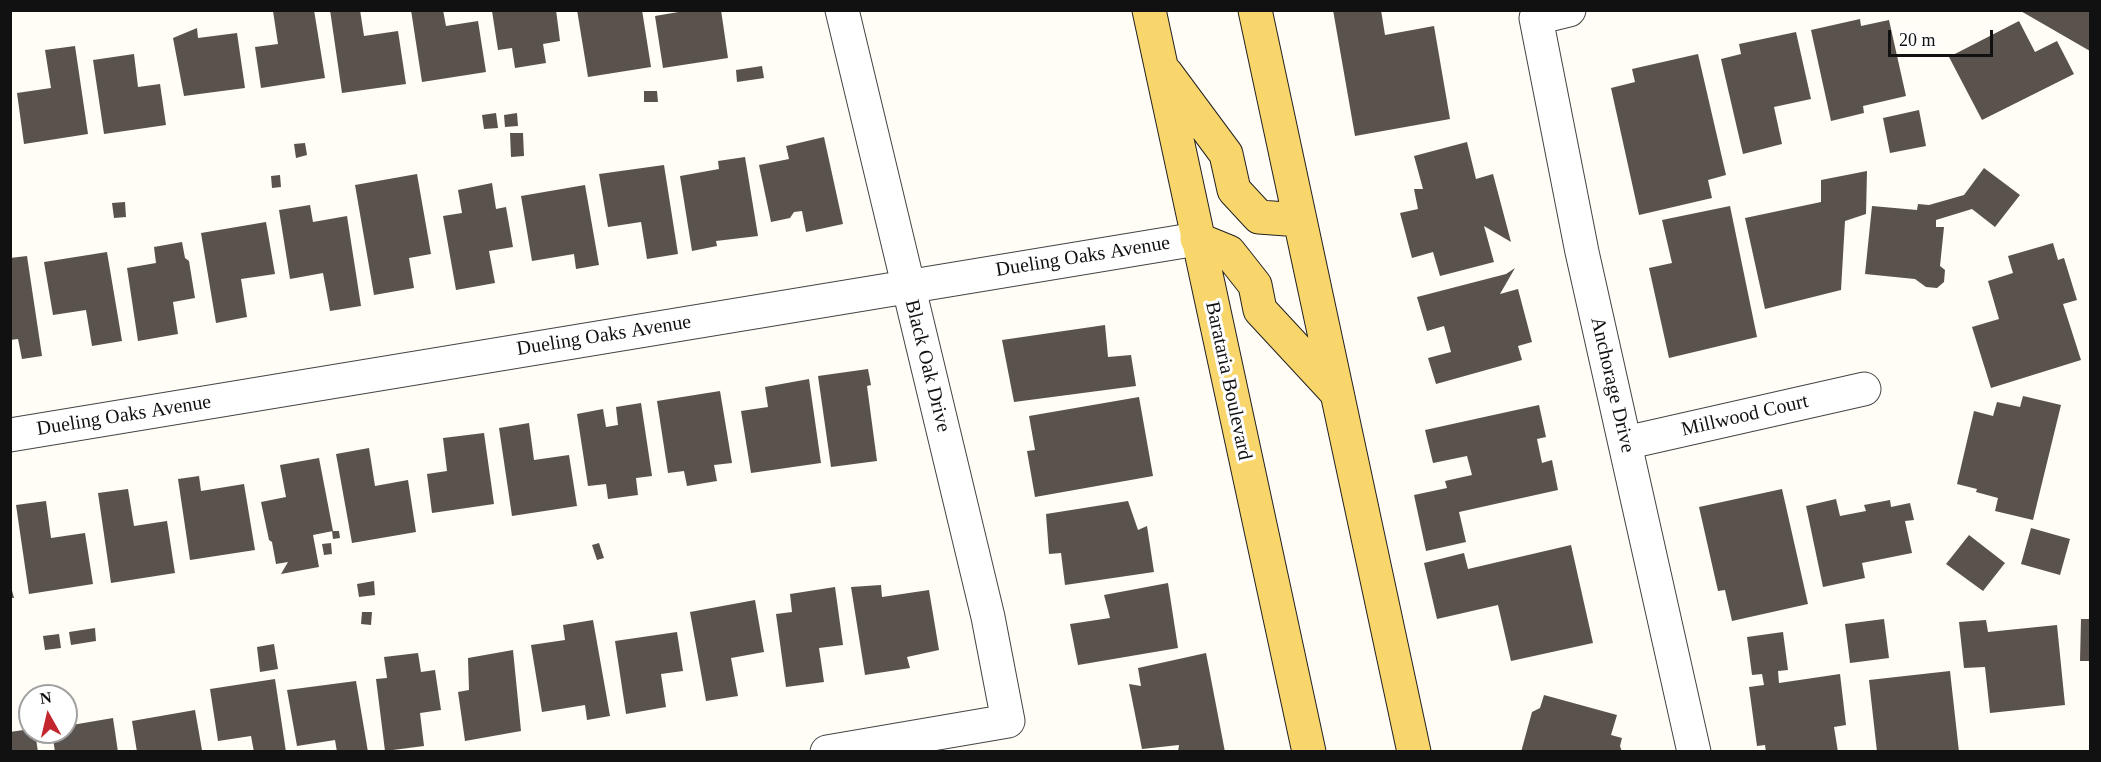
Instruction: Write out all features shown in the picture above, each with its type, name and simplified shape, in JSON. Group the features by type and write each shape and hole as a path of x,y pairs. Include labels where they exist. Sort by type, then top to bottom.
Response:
{"main road":[{"name":"Barataria Boulevard","path":"1149,10 1310,752"},
{"path":"1255,10 1414,752"},
{"path":"1160,64 1226,154 1234,190 1259,217 1300,220"},
{"path":"1197,238 1229,252 1255,285 1260,310 1337,393"}],"street":[{"name":"Black Oak Drive","path":"827,752 1008,721 988,617 842,10"},
{"name":"Anchorage Drive","path":"1569,10 1536,18 1582,252 1694,752"},
{"name":"Dueling Oaks Avenue","path":"10,435 1197,238"},
{"name":"Millwood Court","path":"1625,443 1864,389"}],"building":[{"path":"314,10 325,78 261,88 255,47 278,44 273,11"},
{"path":"330,10 360,10 364,36 398,31 406,84 342,93"},
{"path":"411,10 443,10 446,26 478,21 486,72 422,82"},
{"path":"556,10 560,41 543,44 546,63 515,68 512,48 498,50 492,11"},
{"path":"577,10 642,10 651,67 588,77"},
{"path":"690,10 721,10 728,58 663,68 655,16"},
{"path":"1333,10 1381,10 1385,35 1434,26 1450,119 1355,136"},
{"path":"2019,10 2090,10 2090,51"},
{"path":"1860,19 1861,26 1889,20 1906,96 1863,106 1864,113 1831,121 1811,30"},
{"path":"2019,21 2035,52 2057,41 2074,74 1982,120 1949,57"},
{"path":"197,28 198,38 237,33 245,88 184,96 173,38"},
{"path":"1796,32 1811,99 1774,107 1782,144 1743,154 1721,59 1741,54 1739,44"},
{"path":"75,46 88,134 24,144 17,93 51,88 45,50"},
{"path":"134,54 138,87 160,84 166,125 104,134 93,60"},
{"path":"1698,54 1726,175 1708,180 1712,198 1639,215 1611,88 1635,82 1632,69"},
{"path":"762,66 764,78 737,82 736,70"},
{"path":"644,91 657,91 658,102 644,102"},
{"path":"1919,110 1926,146 1890,153 1883,118"},
{"path":"496,113 498,128 484,129 482,115"},
{"path":"517,113 518,126 505,127 504,115"},
{"path":"510,133 523,133 524,156 511,157"},
{"path":"824,137 843,224 806,232 802,211 794,212 790,218 771,222 759,165 789,159 786,146"},
{"path":"1467,142 1476,179 1493,174 1511,242 1484,226 1494,262 1440,276 1433,252 1412,258 1400,213 1418,209 1414,189 1423,189 1414,156"},
{"path":"305,143 307,155 296,158 294,144"},
{"path":"745,157 758,236 716,241 717,246 692,251 680,176 719,169 718,161"},
{"path":"664,165 678,254 647,259 641,222 608,227 599,174"},
{"path":"1984,168 2020,195 1995,227 1972,209 1936,220 1936,227 1944,227 1940,266 1945,270 1944,282 1937,288 1926,287 1915,279 1865,274 1872,206 1917,210 1918,204 1929,205 1964,195"},
{"path":"1867,171 1866,214 1845,221 1841,290 1765,309 1745,218 1821,202 1821,180"},
{"path":"417,174 431,254 409,258 414,288 374,295 355,185"},
{"path":"280,175 281,187 272,188 271,176"},
{"path":"492,183 496,209 506,207 513,247 489,251 495,283 456,290 443,216 462,213 458,190"},
{"path":"585,185 599,265 576,269 574,254 532,261 521,196"},
{"path":"125,202 126,217 114,218 112,203"},
{"path":"310,205 313,222 347,216 361,306 330,311 323,273 290,279 279,210"},
{"path":"1730,206 1757,337 1669,358 1649,268 1672,263 1662,220"},
{"path":"266,222 275,274 241,279 247,317 216,323 201,233"},
{"path":"182,242 185,258 189,261 195,298 173,302 178,334 138,341 127,268 156,263 154,247"},
{"path":"2053,243 2058,260 2064,258 2077,300 2063,304 2081,360 1991,388 1972,327 1999,319 1988,281 2013,273 2008,256"},
{"path":"107,252 122,341 92,346 86,310 53,315 44,262"},
{"path":"27,256 42,356 22,359 18,339 10,340 10,258"},
{"path":"1515,268 1500,294 1518,289 1532,342 1518,346 1522,360 1436,384 1428,358 1451,352 1444,326 1427,331 1417,297 1506,274"},
{"path":"1105,325 1108,357 1131,355 1136,386 1014,402 1002,340"},
{"path":"868,369 871,385 867,386 877,461 831,467 818,376"},
{"path":"809,379 821,463 751,473 741,411 768,407 765,387"},
{"path":"720,391 732,463 714,465 717,481 687,486 684,471 668,473 657,401"},
{"path":"2023,396 2061,405 2033,520 1995,511 1998,498 1957,484 1974,411 1993,416 1997,402 2020,407"},
{"path":"1139,397 1153,476 1035,497 1027,451 1035,450 1029,416"},
{"path":"641,403 652,476 636,478 638,495 608,499 606,484 588,486 577,414 603,409 606,427 618,425 616,407"},
{"path":"1539,405 1546,437 1537,439 1542,463 1552,460 1558,490 1459,512 1466,542 1426,551 1414,495 1447,488 1445,481 1472,475 1467,456 1433,463 1425,430"},
{"path":"529,423 534,460 569,455 577,506 512,516 499,428"},
{"path":"484,433 494,504 432,513 427,474 447,471 443,438"},
{"path":"369,448 375,486 408,480 416,532 352,543 336,454"},
{"path":"319,458 333,531 313,535 319,567 281,574 288,562 276,564 261,502 286,497 280,465"},
{"path":"199,476 201,491 244,484 255,550 190,560 178,479"},
{"path":"128,489 134,526 167,521 175,573 111,583 98,493"},
{"path":"1782,489 1808,604 1732,621 1725,590 1718,591 1699,507"},
{"path":"1836,499 1840,516 1866,511 1864,505 1890,500 1891,507 1910,503 1914,520 1905,521 1912,553 1862,563 1865,578 1823,587 1806,506"},
{"path":"46,501 51,538 85,533 93,584 29,594 16,505"},
{"path":"1128,501 1138,530 1147,526 1154,572 1065,585 1061,553 1049,554 1046,514"},
{"path":"2031,528 2070,539 2060,575 2021,564"},
{"path":"332,531 339,531 340,538 333,539"},
{"path":"1969,535 2005,563 1983,591 1946,564"},
{"path":"331,543 332,554 324,555 322,544"},
{"path":"599,543 604,558 597,560 592,545"},
{"path":"1571,545 1593,643 1511,661 1498,605 1437,619 1424,563 1464,553 1468,569"},
{"path":"374,581 375,595 359,597 357,584"},
{"path":"10,583 14,598 10,598"},
{"path":"1168,583 1178,648 1078,665 1070,624 1110,618 1104,595"},
{"path":"881,585 882,597 929,590 939,650 907,657 910,668 865,675 851,587"},
{"path":"835,587 843,645 819,648 824,682 786,687 776,614 792,612 790,594"},
{"path":"755,600 764,652 731,658 738,696 706,701 690,612"},
{"path":"362,612 372,612 371,625 361,624"},
{"path":"1884,619 1889,658 1850,663 1845,624"},
{"path":"2081,619 2090,619 2090,661 2080,661"},
{"path":"593,620 610,716 587,720 585,705 542,712 531,645 565,640 563,625"},
{"path":"1986,620 1988,632 2057,625 2065,705 1990,713 1985,667 1964,668 1959,622"},
{"path":"95,628 96,641 71,645 69,632"},
{"path":"677,632 683,671 661,674 666,707 626,714 615,641"},
{"path":"1783,632 1788,670 1778,671 1779,683 1840,674 1846,725 1834,727 1838,752 1766,752 1765,745 1757,746 1749,687 1764,685 1762,674 1752,675 1747,637"},
{"path":"59,634 61,648 45,650 43,636"},
{"path":"274,644 278,669 260,672 257,647"},
{"path":"513,650 521,731 465,741 458,692 469,690 468,658"},
{"path":"418,653 421,672 435,670 441,710 420,713 424,746 385,751 376,679 387,678 384,657"},
{"path":"1206,653 1225,752 1178,752 1179,745 1142,749 1129,684 1141,686 1138,668"},
{"path":"1950,671 1959,752 1877,752 1869,680"},
{"path":"275,679 286,752 254,752 251,736 218,741 210,689"},
{"path":"356,681 368,752 337,752 335,740 297,746 287,690"},
{"path":"1544,695 1617,715 1611,735 1622,738 1620,746 1622,752 1521,752 1532,712 1540,708"},
{"path":"195,710 202,750 137,752 132,721"},
{"path":"113,718 118,752 55,752 54,744 78,744 78,724"},
{"path":"18,731 18,744 37,744 38,752 10,752 10,732"}]}
